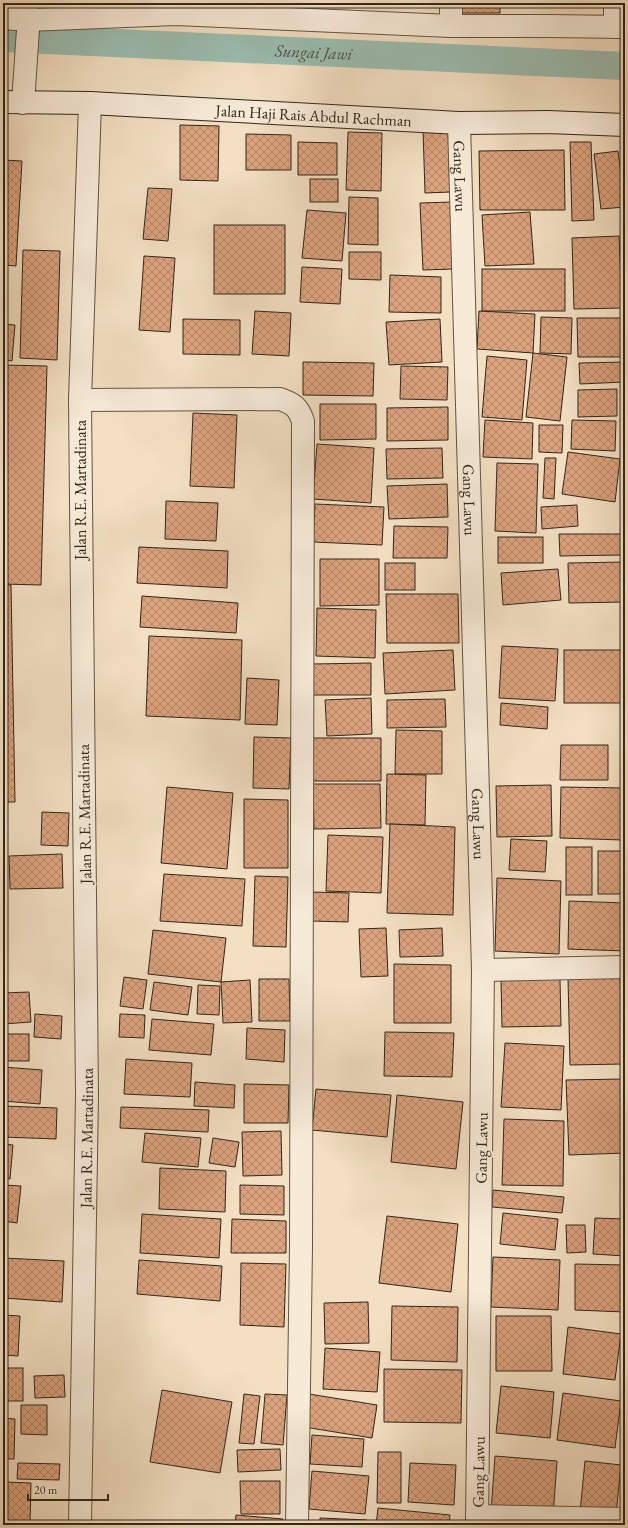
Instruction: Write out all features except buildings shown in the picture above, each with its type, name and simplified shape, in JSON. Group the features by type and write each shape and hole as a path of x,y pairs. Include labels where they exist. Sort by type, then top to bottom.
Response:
{"street":[{"path":"451,3 451,26"},
{"path":"3,18 175,9 451,26 620,27 615,3"},
{"path":"17,96 27,17"},
{"name":"Jalan Haji Rais Abdul Rachman","path":"17,96 90,103 459,123 548,122 625,125"},
{"name":"Jalan R.E. Martadinata","path":"80,1525 87,1095 80,529 80,400 90,103"},
{"name":"Gang Lawu","path":"459,123 483,970 477,1520"},
{"path":"80,400 280,399 290,403 299,410 303,421 301,1247 297,1525"},
{"path":"483,970 625,967"},
{"path":"477,1520 625,1519"}],"waterway":[{"name":"Sungai Jawi","path":"3,38 625,66"}]}
